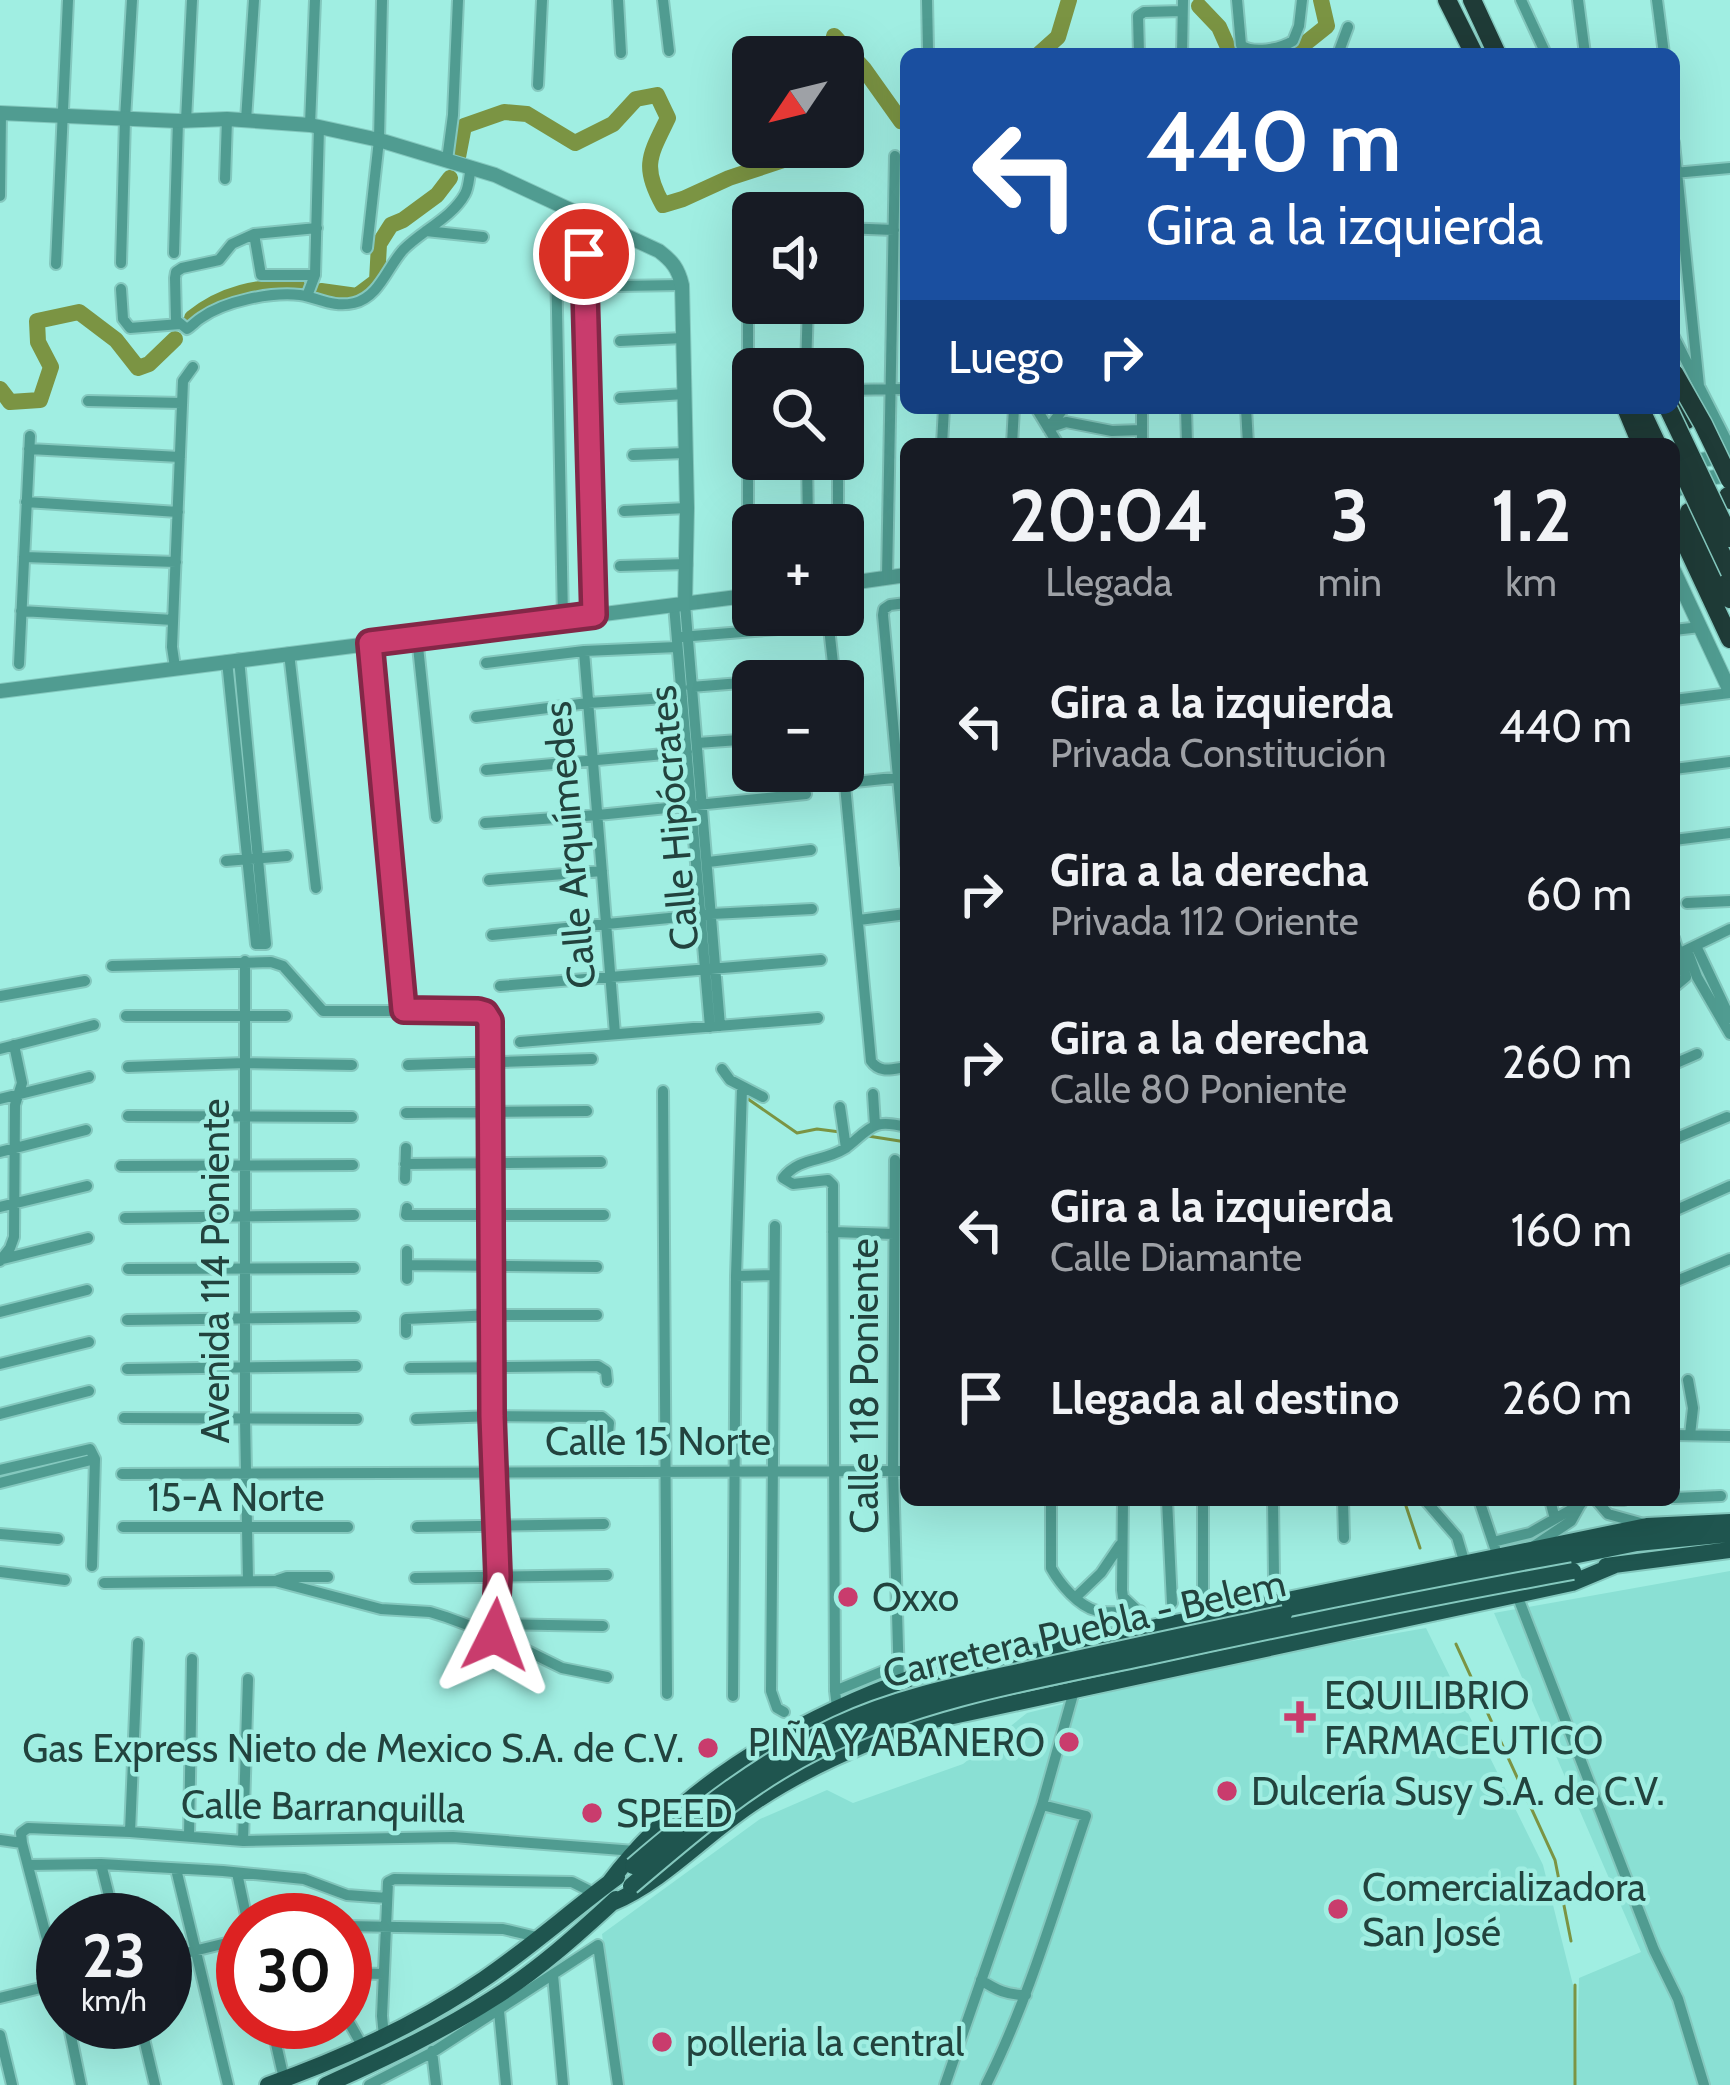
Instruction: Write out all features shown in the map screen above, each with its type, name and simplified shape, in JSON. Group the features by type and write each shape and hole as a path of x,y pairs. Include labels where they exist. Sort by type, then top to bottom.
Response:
{"highway":[{"path":"1447,0 1481,48"},
{"path":"1459,0 1482,48"},
{"path":"1472,0 1483,48"},
{"path":"1484,0 1506,48"},
{"path":"1680,384 1730,488"},
{"path":"1680,405 1730,488"},
{"path":"1671,414 1730,538"},
{"path":"1680,466 1730,572"},
{"path":"1681,515 1730,598"},
{"path":"1681,515 1730,639"}],"main road":[{"path":"634,1858 706,1787 746,1759 836,1699 898,1674 962,1666 1127,1632 1144,1620 1465,1564 1496,1550 1525,1552 1647,1526 1730,1518"},
{"name":"Carretera Puebla - Belem","path":"326,2085 431,2044 461,2026 547,1960 634,1858 773,1760 843,1722 907,1697 972,1681 1637,1543 1730,1534"},
{"name":"Carretera Puebla - Belem","path":"372,2042 451,2000 605,1894 631,1886 706,1822 781,1769 896,1717 956,1698 1149,1656 1573,1571 1730,1550"},
{"path":"605,1894 642,1889 753,1802 820,1763 925,1722 1572,1583 1616,1565"},
{"path":"1127,1632 1123,1651 1130,1676"},
{"path":"1024,1653 1035,1677 1029,1698"},
{"name":"Carretera Puebla - Belem","path":"276,2082 358,2049"}],"street":[{"path":"56,264 68,0"},
{"path":"121,263 131,0"},
{"path":"174,253 192,0"},
{"path":"246,120 254,0"},
{"path":"307,296 315,275 315,0"},
{"path":"367,248 379,140 382,0"},
{"path":"447,160 458,0"},
{"path":"538,85 542,0"},
{"path":"618,0 621,52"},
{"path":"663,0 668,51"},
{"path":"928,0 928,48"},
{"path":"1237,0 1244,48"},
{"path":"1266,48 1293,41 1302,0"},
{"path":"1521,0 1543,48"},
{"path":"1578,0 1584,48"},
{"path":"1658,0 1663,48"},
{"path":"1139,48 1138,16 1182,6 1182,48"},
{"path":"1340,48 1348,27"},
{"path":"0,196 1,113 246,120 315,126 471,167 659,251 673,262 682,285 687,564 680,604"},
{"path":"225,179 227,119"},
{"path":"887,578 895,156"},
{"path":"316,228 254,234 232,244 219,260 176,272 175,316 180,324 187,329 212,313 252,300 292,295 329,305 370,296 401,252 457,205 466,192 471,167"},
{"path":"1680,172 1730,168"},
{"path":"1680,208 1700,386"},
{"path":"864,229 894,230"},
{"path":"426,231 483,237"},
{"path":"254,234 261,275 315,275"},
{"path":"584,254 594,615"},
{"path":"556,260 563,619"},
{"path":"618,286 682,285"},
{"path":"121,289 123,320 130,328 180,324"},
{"path":"620,341 683,338"},
{"path":"1680,348 1730,451 1680,464"},
{"path":"175,667 183,381 194,367"},
{"path":"864,390 900,389"},
{"path":"620,398 685,394"},
{"path":"88,401 182,403"},
{"path":"1040,414 1054,438"},
{"path":"1048,428 1059,414"},
{"path":"1048,428 1066,422 1109,437 1142,437"},
{"path":"19,664 29,442 180,457"},
{"path":"633,455 686,453"},
{"path":"1680,488 1695,480 1730,488"},
{"path":"26,502 178,512"},
{"path":"625,511 687,508"},
{"path":"24,556 176,562"},
{"path":"620,566 687,564"},
{"path":"864,581 900,575"},
{"path":"1680,584 1730,692 1680,699"},
{"path":"0,691 732,598"},
{"name":"Calle Hipócrates","path":"680,604 715,1027"},
{"path":"900,604 890,605 883,615 900,760"},
{"path":"21,611 173,620"},
{"path":"1680,629 1700,627"},
{"path":"486,663 732,635"},
{"path":"417,637 436,817"},
{"path":"370,643 404,1010"},
{"name":"Calle Arquímedes","path":"584,651 615,1034"},
{"path":"289,653 316,888"},
{"path":"233,660 253,859 256,944 266,944 253,859"},
{"path":"476,717 732,685"},
{"path":"486,770 593,760 691,740 732,739"},
{"path":"1680,768 1730,762"},
{"path":"864,781 900,777"},
{"path":"846,792 871,1060 882,1071 900,1068"},
{"path":"485,824 806,794"},
{"name":"Calle Hipócrates","path":"697,806 708,862 706,915"},
{"path":"1680,839 1730,833"},
{"path":"708,862 811,850"},
{"path":"226,861 286,856"},
{"path":"489,880 602,871"},
{"path":"1688,903 1730,901"},
{"path":"492,935 812,909"},
{"path":"859,920 900,915"},
{"path":"1683,952 1730,928"},
{"path":"1680,982 1686,977 1683,952"},
{"path":"1683,952 1730,1018"},
{"path":"1683,952 1730,1034"},
{"name":"Avenida 114 Poniente","path":"245,961 248,1581"},
{"path":"500,986 821,961"},
{"path":"112,966 271,962 283,966 323,1011 485,1013 490,1021 496,1629"},
{"path":"0,997 85,981"},
{"path":"126,1016 286,1016"},
{"path":"520,1042 818,1018"},
{"path":"0,1048 94,1025"},
{"path":"1,1260 14,1237 15,1105 22,1083 14,1045"},
{"path":"1680,1061 1697,1054"},
{"path":"408,1065 592,1059"},
{"path":"128,1066 352,1065"},
{"path":"722,1069 730,1080 764,1097"},
{"path":"0,1099 88,1077"},
{"path":"733,1696 742,1088"},
{"path":"664,1091 667,1694"},
{"path":"873,1094 875,1126"},
{"path":"840,1107 846,1148"},
{"path":"406,1113 587,1111"},
{"path":"128,1116 352,1117"},
{"path":"1680,1137 1727,1118"},
{"path":"836,1699 833,1185 828,1180 793,1184 783,1178 801,1162 830,1156 875,1126 900,1124"},
{"path":"0,1152 86,1130"},
{"path":"405,1179 406,1148"},
{"name":"Calle 118 Poniente","path":"895,1160 898,1674"},
{"path":"405,1165 601,1162"},
{"path":"122,1166 353,1165"},
{"path":"0,1208 87,1186"},
{"path":"1680,1208 1730,1186"},
{"path":"406,1212 604,1215"},
{"path":"125,1218 354,1215"},
{"path":"775,1226 771,1691 777,1708 784,1712"},
{"path":"833,1232 894,1234"},
{"path":"1,1260 88,1238"},
{"path":"406,1250 407,1280"},
{"path":"1680,1280 1730,1259"},
{"path":"407,1265 598,1267"},
{"path":"128,1269 354,1268"},
{"path":"736,1276 773,1275"},
{"path":"0,1312 87,1291"},
{"path":"406,1334 406,1319 597,1315"},
{"path":"127,1320 355,1317"},
{"path":"0,1364 89,1342"},
{"path":"127,1369 356,1366"},
{"path":"410,1368 603,1367 607,1381"},
{"path":"1688,1381 1693,1408 1690,1435"},
{"path":"0,1414 89,1391"},
{"path":"124,1418 357,1420"},
{"path":"416,1419 607,1419 608,1435"},
{"path":"1680,1435 1730,1436"},
{"path":"0,1470 93,1454"},
{"path":"0,1483 93,1454"},
{"path":"92,1566 93,1454"},
{"name":"Calle 15 Norte","path":"122,1474 899,1471"},
{"path":"1680,1498 1720,1496"},
{"path":"1051,1506 1051,1568 1076,1597 1096,1611 1144,1620"},
{"path":"1123,1506 1124,1597 1144,1620"},
{"path":"1167,1506 1172,1603"},
{"path":"1203,1506 1203,1598"},
{"path":"1274,1506 1274,1576"},
{"path":"1343,1506 1344,1538"},
{"path":"1430,1506 1457,1537 1465,1564"},
{"path":"1481,1506 1496,1550 1576,1506"},
{"path":"1552,1506 1555,1519"},
{"path":"1525,1552 1564,1528 1579,1506"},
{"path":"1601,1506 1608,1514 1647,1526"},
{"path":"418,1527 604,1524"},
{"name":"15-A Norte","path":"123,1527 348,1527"},
{"path":"0,1534 58,1539"},
{"path":"1076,1597 1123,1542"},
{"path":"0,1572 65,1580"},
{"path":"415,1578 607,1575"},
{"path":"275,1581 328,1577"},
{"path":"104,1583 275,1581 381,1609 430,1612 496,1629 603,1626"},
{"path":"1517,1595 1654,1950 1678,1999 1704,2085"},
{"path":"496,1629 562,1668 607,1677"},
{"path":"945,2085 1042,1805 1087,1640"},
{"path":"130,1832 137,1643"},
{"path":"189,1836 192,1659"},
{"path":"243,1840 248,1679"},
{"path":"986,2085 1010,2037 1086,1816 1042,1805"},
{"name":"Calle Barranquilla","path":"22,1843 21,1833 28,1828 243,1840 453,1837 634,1858"},
{"path":"0,1840 22,1843 37,1893"},
{"path":"29,1865 101,1864 236,1873 304,1880 347,1895 387,1898"},
{"path":"101,1864 108,1893"},
{"path":"176,1869 228,2085"},
{"path":"236,1873 241,1893"},
{"path":"384,2036 388,1882 572,1882 605,1894"},
{"path":"372,1927 503,1929 541,1938"},
{"path":"461,2026 500,2011 598,1945 618,2085"},
{"path":"192,1952 216,1946"},
{"path":"372,1974 383,1974"},
{"path":"553,1975 562,2085"},
{"path":"981,1980 1010,1995 1025,1995"},
{"path":"0,1998 36,1989"},
{"path":"500,2011 506,2085"},
{"path":"0,2035 12,2085"},
{"path":"369,2085 431,2044 436,2085"},
{"path":"74,2049 81,2085"},
{"path":"146,2049 155,2085"},
{"path":"273,2049 276,2082"}],"shaded area":[{"path":"1730,1571 1730,2085 1576,2085 1579,1978 1641,1952 1494,1613"},
{"path":"1426,1628 1543,1865 1574,1989 1574,2085 623,2085 602,1934 760,1819 827,1790 853,1803 963,1764 1027,1713 1231,1662"}],"waterway":[{"path":"1046,48 1058,37 1069,0"},
{"path":"1300,48 1327,26 1321,0"},
{"path":"1199,6 1219,27 1228,48"},
{"path":"864,69 900,120"},
{"path":"458,157 464,126 504,112 527,114 575,143 613,124 636,99 657,95 668,118 650,170 663,205 759,168"},
{"path":"321,291 357,296 377,281 379,244 391,225 437,195 450,178"},
{"path":"192,318 242,293 298,287"},
{"path":"0,389 10,402 40,400 51,367 38,342 37,321 79,312 116,340 138,368 149,364 175,339"},
{"path":"748,1099 797,1133 840,1132"},
{"path":"868,1136 900,1141"},
{"path":"1406,1506 1420,1548"},
{"path":"1456,1644 1555,1860 1571,1941"},
{"path":"1575,1985 1575,2085"}],"place":[{"name":"Oxxo","path":"848,1597"},
{"name":"EQUILIBRIO FARMACEUTICO","path":"1300,1717"},
{"name":"PIÑA Y ABANERO","path":"1069,1742"},
{"name":"Gas Express Nieto de Mexico S.A. de C.V.","path":"708,1748"},
{"name":"Dulcería Susy S.A. de C.V.","path":"1227,1791"},
{"name":"SPEED","path":"592,1813"},
{"name":"Comercializadora San José","path":"1338,1909"},
{"name":"polleria la central","path":"662,2042"}],"route":[{"path":"495,1635 490,1021 478,1011 404,1010 370,643 594,615 584,254"}]}
